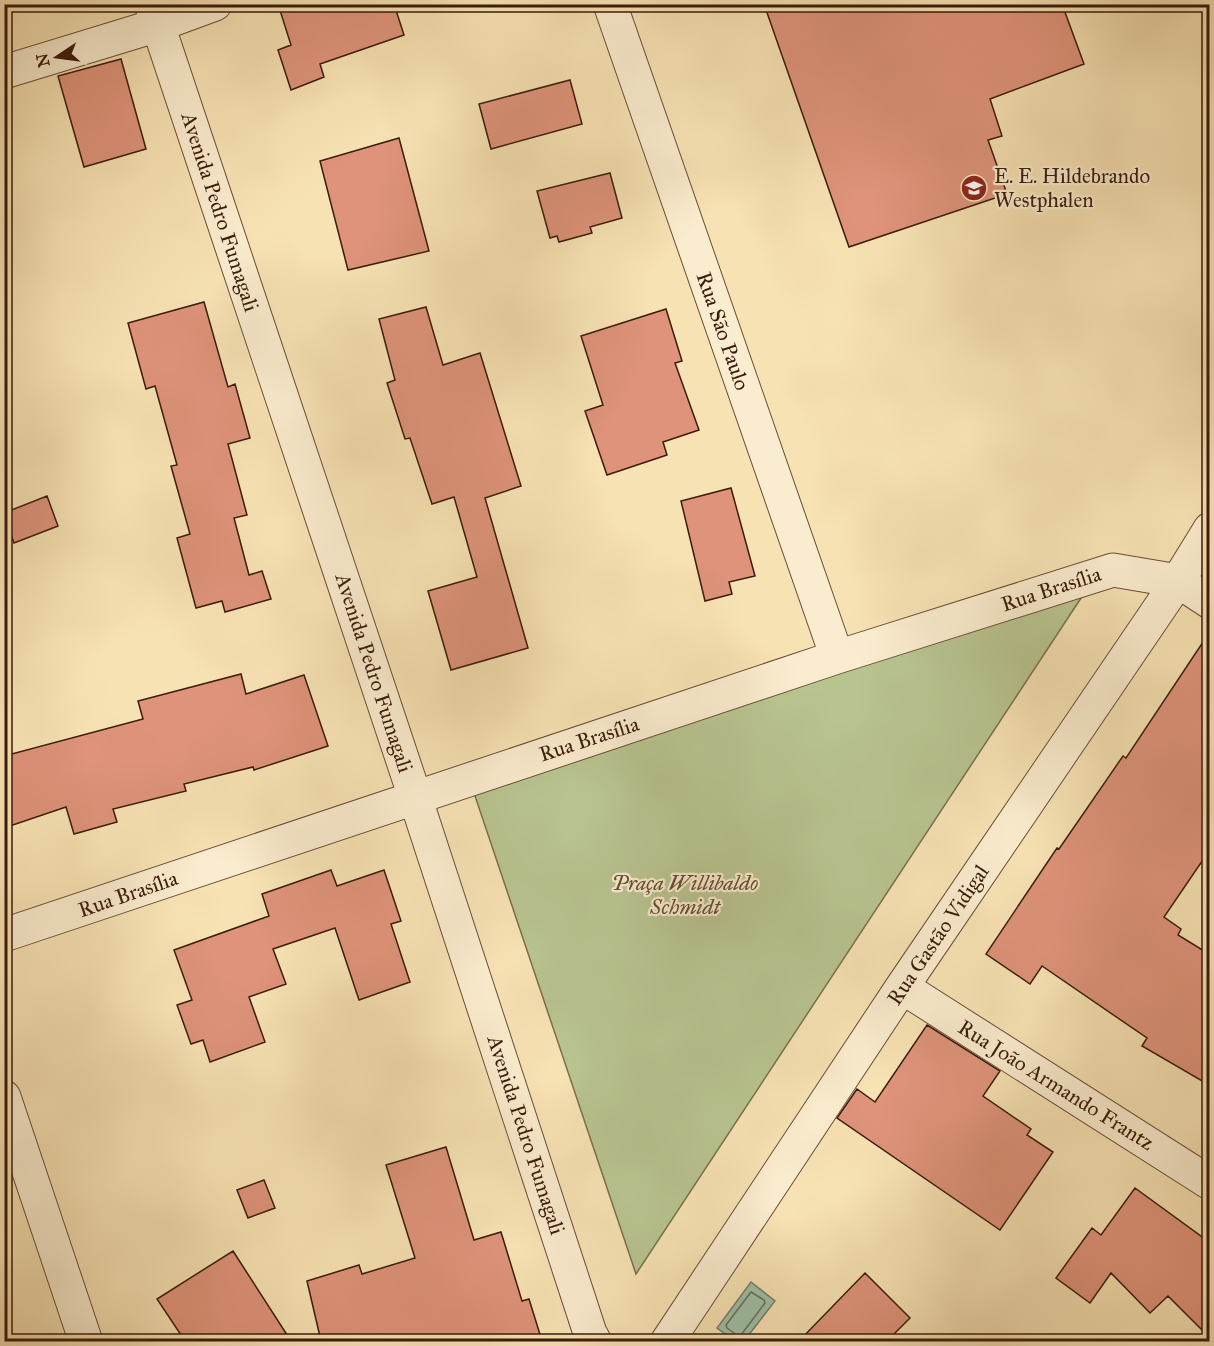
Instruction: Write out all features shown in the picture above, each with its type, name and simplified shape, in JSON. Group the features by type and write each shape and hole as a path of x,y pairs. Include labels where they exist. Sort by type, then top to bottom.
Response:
{"street":[{"path":"4,72 154,15 215,4"},
{"name":"Rua São Paulo","path":"610,4 837,657"},
{"name":"Avenida Pedro Fumagali","path":"154,15 415,797 590,1333 595,1341"},
{"name":"Rua Gastão Vidigal","path":"667,1341 902,987 1178,581 1209,529"},
{"name":"Rua Brasília","path":"4,935 837,657 1113,570 1178,581"},
{"path":"1178,581 1209,602"},
{"name":"Rua João Armando Frantz","path":"902,987 1209,1183"},
{"path":"4,1097 86,1341"}],"green space":[{"name":"Praça Willibaldo Schmidt","path":"1085,592 636,1274 472,787"}],"water":[{"path":"751,1282 775,1301 744,1341 735,1341 717,1328"}],"building":[{"path":"278,4 394,4 404,35 320,64 324,77 291,90 278,50 291,45"},
{"path":"764,4 1062,4 1084,64 990,99 1002,136 988,140 1007,194 849,247"},
{"path":"121,59 146,149 84,167 58,76"},
{"path":"570,80 582,124 491,149 479,104"},
{"path":"399,138 429,251 348,270 320,161"},
{"path":"610,173 622,218 590,227 592,233 559,242 557,236 550,238 537,191"},
{"path":"204,302 228,387 235,384 250,438 228,444 247,515 234,518 249,575 262,571 271,599 225,612 222,601 196,608 177,538 190,534 171,466 177,465 155,386 146,389 128,323"},
{"path":"426,307 443,365 480,353 521,486 485,498 528,648 451,670 428,591 477,577 454,497 432,504 410,438 405,439 387,383 395,380 379,319"},
{"path":"666,309 682,361 675,363 699,430 663,442 667,455 607,475 585,411 603,405 581,336"},
{"path":"731,488 755,576 729,582 732,594 705,601 681,501"},
{"path":"47,496 58,526 14,543 4,513"},
{"path":"1209,633 1209,851 1164,917 1181,929 1178,935 1209,954 1209,1085 1142,1046 1147,1038 1042,966 1030,984 986,954 1057,848 1059,849 1123,756 1126,758"},
{"path":"241,674 246,694 304,675 328,746 254,770 253,767 184,784 186,791 113,809 117,822 74,834 66,807 4,828 4,756 143,719 138,701"},
{"path":"331,870 337,886 384,870 401,921 391,924 410,982 359,1000 335,928 273,949 286,984 249,997 265,1042 210,1062 203,1040 191,1044 177,1005 192,1000 174,950 269,916 262,894"},
{"path":"927,1025 1000,1071 983,1096 1031,1129 1027,1135 1053,1152 1000,1230 837,1118 857,1089 875,1102"},
{"path":"446,1147 474,1240 501,1232 522,1301 529,1299 542,1341 321,1341 307,1281 359,1265 362,1274 415,1258 386,1165"},
{"path":"264,1180 275,1208 248,1218 237,1190"},
{"path":"1135,1188 1209,1242 1209,1337 1168,1296 1150,1313 1111,1273 1090,1303 1056,1278 1092,1228 1101,1235"},
{"path":"233,1251 291,1341 185,1341 157,1299"},
{"path":"865,1273 910,1318 887,1341 799,1341"}],"place":[{"name":"E. E. Hildebrando Westphalen","path":"974,188"}]}
